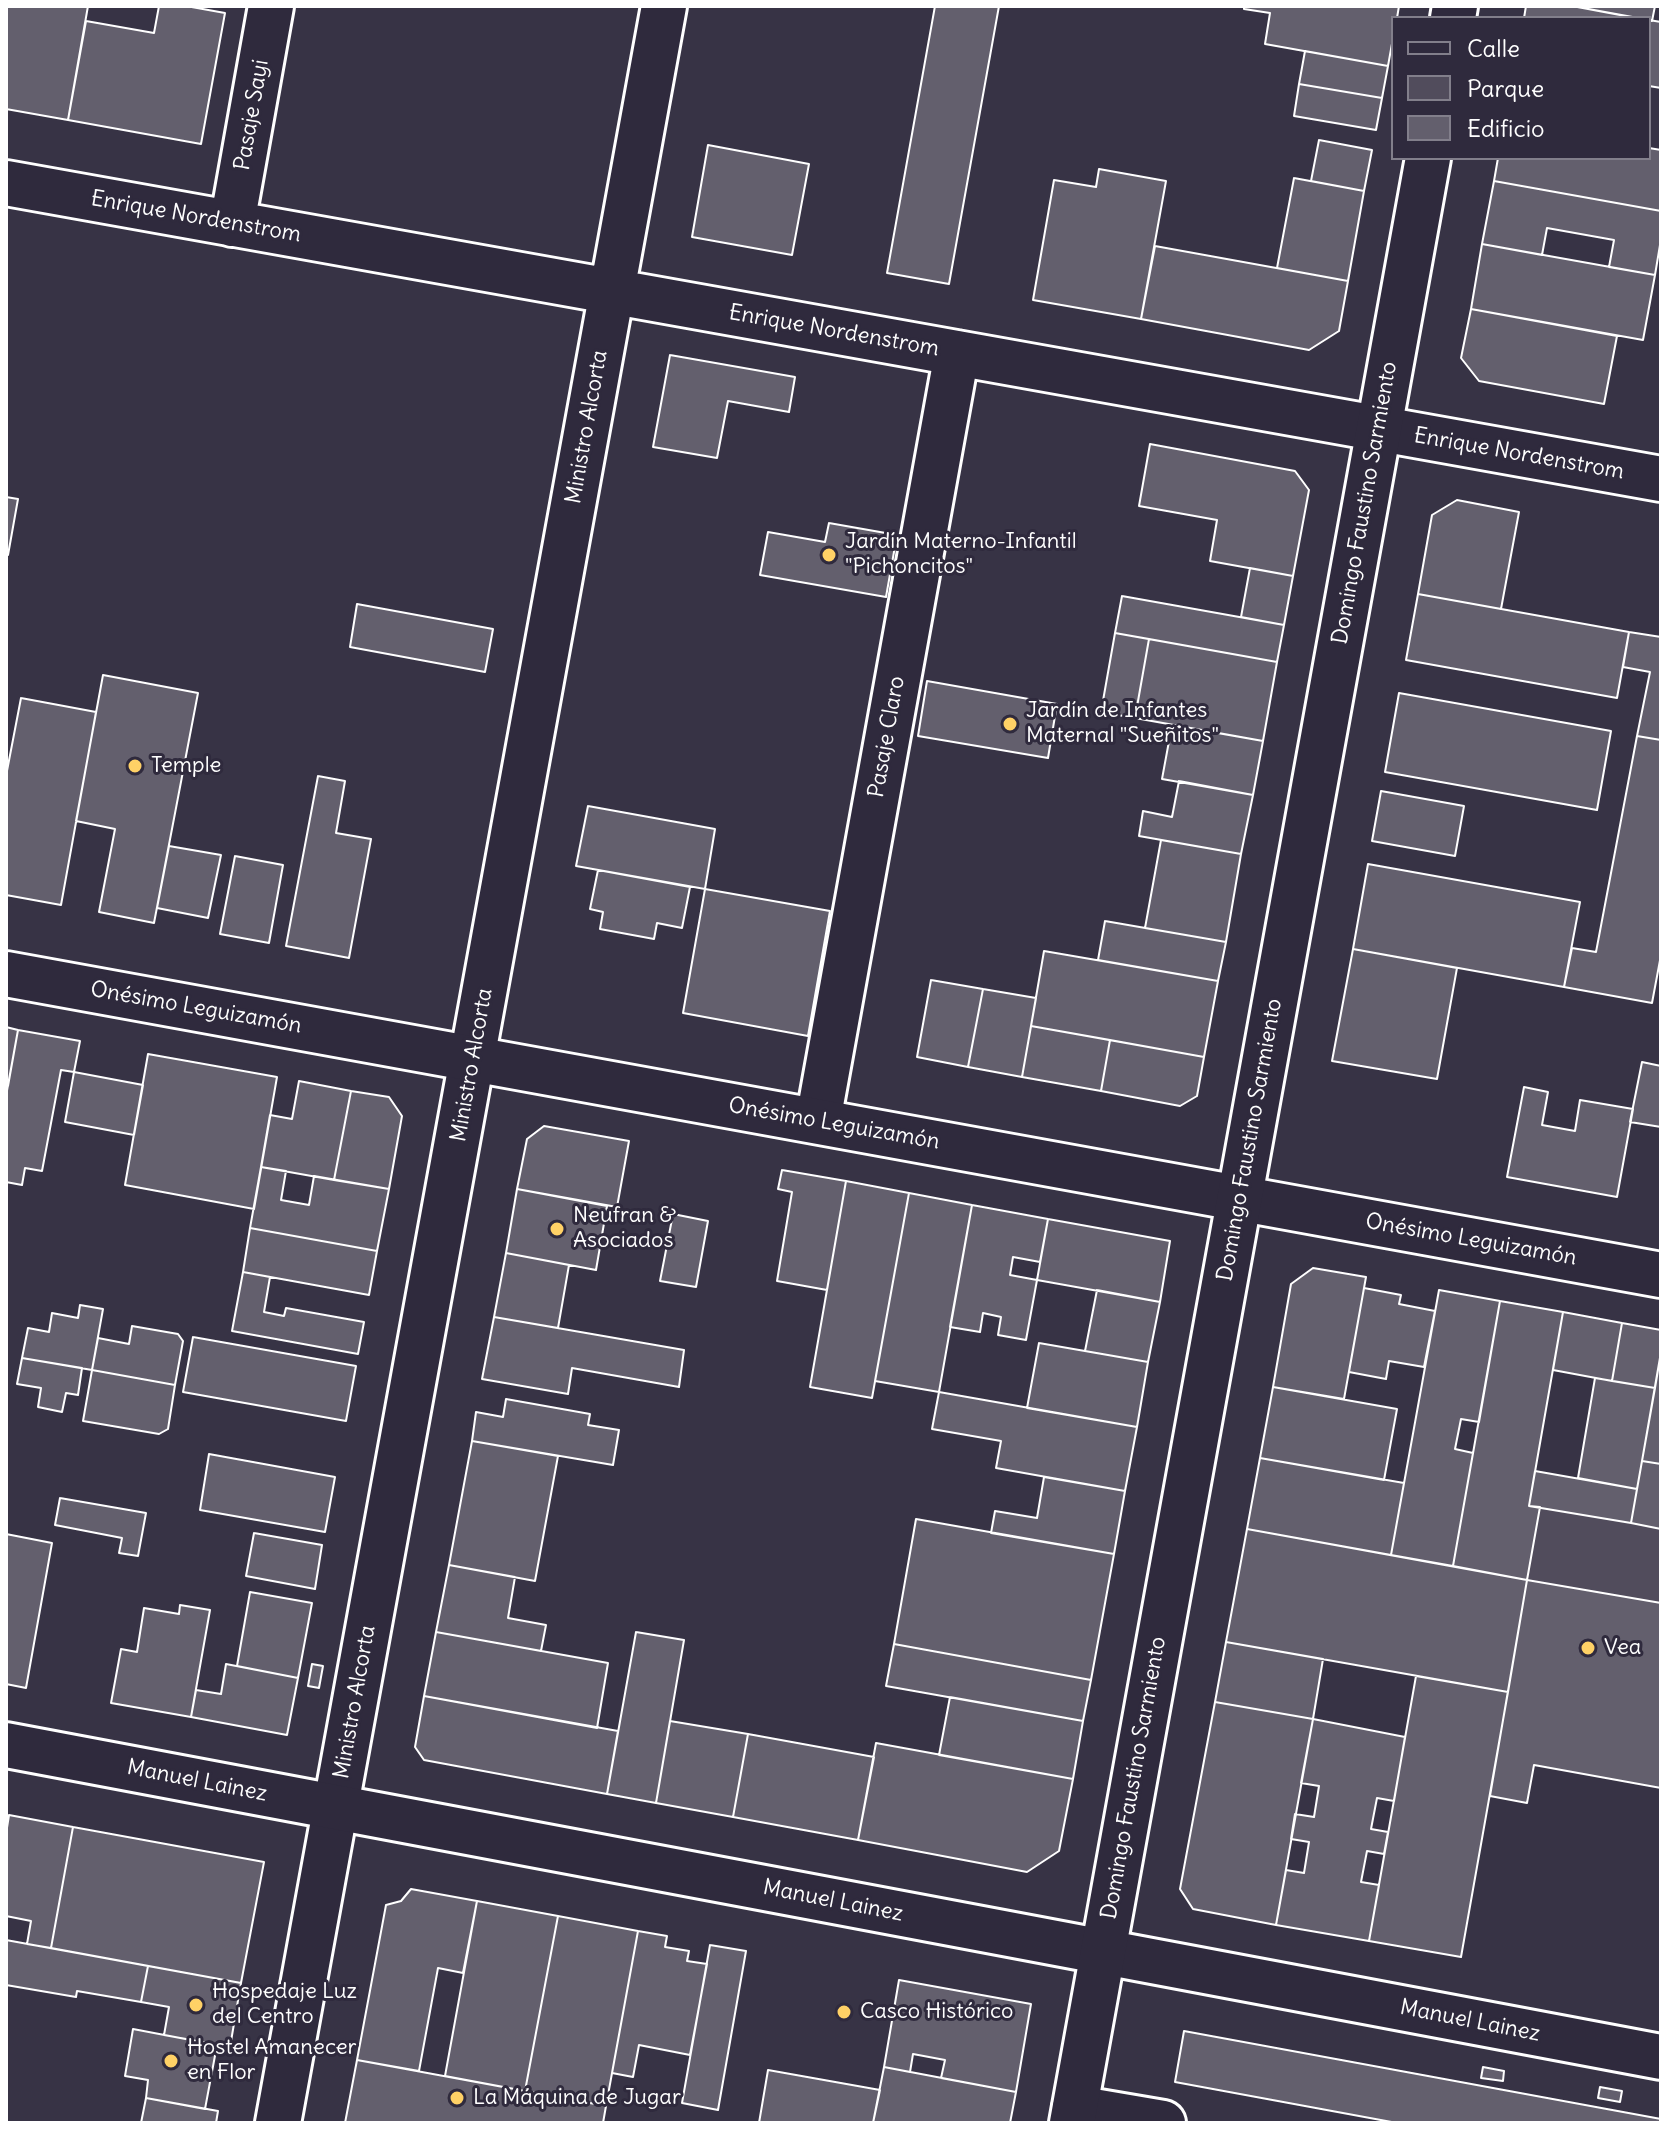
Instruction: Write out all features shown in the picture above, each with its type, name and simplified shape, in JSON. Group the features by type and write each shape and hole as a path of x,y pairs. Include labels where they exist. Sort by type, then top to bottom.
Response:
{"street":[{"name":"Pasaje Sayi","path":"232,224 271,6"},
{"name":"Ministro Alcorta","path":"278,2123 664,6"},
{"name":"Domingo Faustino Sarmiento","path":"1074,2115 1428,160"},
{"name":"Enrique Nordenstrom","path":"6,183 1661,479"},
{"name":"Pasaje Claro","path":"818,1121 957,353"},
{"name":"Onésimo Leguizamón","path":"6,974 1661,1275"},
{"name":"Manuel Lainez","path":"6,1745 1661,2057"},
{"path":"1074,2115 1163,2123"}],"green space":[{"path":"1540,1507 1661,1529 1661,1603 1527,1580"}],"building":[{"path":"6,6 88,6 68,120 6,109"},
{"path":"159,6 186,6 225,13 201,144 68,120 86,21 154,33"},
{"path":"935,6 999,6 949,284 887,273"},
{"path":"1244,6 1399,6 1397,16 1391,16 1388,66 1265,44 1270,13 1244,9"},
{"path":"1526,6 1572,6 1627,16 1524,16"},
{"path":"1572,6 1655,6 1652,21 1651,16 1625,16"},
{"path":"1651,20 1661,22 1661,88 1651,86"},
{"path":"1305,51 1388,66 1382,98 1299,84"},
{"path":"1299,84 1382,98 1376,130 1294,116"},
{"path":"1319,140 1372,150 1364,191 1311,181"},
{"path":"708,145 809,164 792,255 692,237"},
{"path":"1651,148 1661,150 1661,211 1494,181 1498,160 1651,160"},
{"path":"1099,169 1166,181 1141,319 1033,300 1054,180 1096,187"},
{"path":"1294,178 1364,191 1348,281 1277,268"},
{"path":"1494,181 1661,211 1661,239 1655,275 1609,267 1614,240 1547,228 1542,255 1482,244"},
{"path":"1482,244 1655,275 1643,340 1471,309"},
{"path":"1155,246 1348,281 1339,331 1309,350 1141,319"},
{"path":"1471,309 1617,336 1604,404 1479,381 1461,358"},
{"path":"670,355 795,377 789,412 728,401 717,458 653,447"},
{"path":"1150,444 1295,471 1309,490 1293,576 1210,561 1217,520 1139,506"},
{"path":"6,497 18,499 8,555 6,555"},
{"path":"1457,500 1519,512 1501,609 1418,594 1432,515"},
{"name":"Jardín Materno-Infantil \"Pichoncitos\"","path":"829,523 897,535 886,597 760,575 768,532 825,542"},
{"path":"1250,568 1293,576 1284,625 1241,617"},
{"path":"1418,594 1629,632 1617,698 1406,660"},
{"path":"1122,596 1284,625 1277,662 1115,633"},
{"path":"357,604 493,629 485,672 350,647"},
{"path":"1629,632 1661,637 1661,740 1637,736 1650,672 1623,667"},
{"path":"1115,633 1149,639 1135,718 1101,712"},
{"path":"1149,639 1277,662 1263,741 1135,718"},
{"name":"Temple","path":"103,675 198,693 154,923 99,912 115,829 76,821"},
{"name":"Jardín de Infantes Maternal \"Sueñitos\"","path":"927,681 1057,704 1048,758 918,736"},
{"path":"1399,693 1611,731 1597,810 1385,772"},
{"path":"21,698 96,712 61,905 6,895 6,776"},
{"path":"1172,725 1263,741 1253,795 1162,779"},
{"path":"1637,736 1661,740 1661,955 1652,1003 1564,987 1572,948 1596,952"},
{"path":"318,776 345,781 336,833 371,839 349,958 286,946"},
{"path":"1179,781 1253,795 1241,854 1139,836 1143,811 1172,817"},
{"path":"1381,791 1464,806 1455,856 1372,841"},
{"path":"588,806 715,829 705,889 576,866"},
{"path":"1161,840 1241,854 1226,942 1145,928"},
{"path":"169,846 221,855 208,918 157,908"},
{"path":"235,856 283,865 269,943 220,934"},
{"path":"1368,864 1580,902 1564,987 1353,949"},
{"path":"598,870 690,887 682,928 657,923 654,939 600,929 603,912 590,909"},
{"path":"705,889 830,911 808,1036 683,1013"},
{"path":"1105,921 1226,942 1218,981 1098,960"},
{"path":"1353,949 1457,968 1437,1079 1332,1061"},
{"path":"1044,951 1218,981 1204,1057 1031,1026"},
{"path":"931,980 983,989 968,1067 917,1057"},
{"path":"983,989 1036,998 1022,1077 968,1067"},
{"path":"1031,1026 1110,1040 1101,1091 1022,1077"},
{"path":"6,1027 18,1030 8,1086 6,1086"},
{"path":"18,1030 80,1041 74,1072 61,1070 42,1171 25,1168 22,1185 6,1182 6,1096"},
{"path":"1110,1040 1204,1057 1197,1096 1180,1106 1101,1091"},
{"path":"148,1054 277,1077 254,1209 125,1185"},
{"path":"1642,1062 1661,1066 1661,1127 1630,1122"},
{"path":"74,1072 143,1085 134,1135 65,1122"},
{"path":"299,1081 351,1091 334,1180 261,1167 270,1115 292,1119"},
{"path":"1524,1087 1548,1092 1542,1125 1575,1131 1580,1100 1633,1109 1617,1197 1507,1177"},
{"path":"351,1091 389,1097 402,1116 389,1189 334,1180"},
{"path":"544,1126 629,1141 617,1207 517,1189 527,1139"},
{"path":"261,1167 286,1171 281,1200 309,1205 314,1176 389,1189 377,1251 250,1228"},
{"path":"782,1170 846,1181 827,1290 777,1281 792,1192 778,1189"},
{"path":"846,1181 909,1193 872,1398 810,1387"},
{"name":"Neufran & Asociados","path":"517,1189 607,1206 596,1270 506,1253"},
{"path":"909,1193 972,1205 939,1392 875,1381"},
{"path":"972,1205 1048,1219 1040,1262 1013,1257 1010,1275 1037,1280 1026,1340 998,1335 1001,1317 983,1313 980,1332 950,1327"},
{"path":"673,1214 708,1221 696,1287 660,1281"},
{"path":"1048,1219 1170,1241 1160,1302 1037,1280"},
{"path":"250,1228 377,1251 369,1295 243,1272"},
{"path":"506,1253 569,1265 558,1328 494,1317"},
{"path":"1313,1268 1366,1277 1344,1399 1273,1387 1291,1284"},
{"path":"243,1272 270,1277 264,1312 284,1316 286,1308 364,1322 358,1354 232,1331"},
{"path":"1364,1288 1401,1295 1399,1304 1435,1311 1424,1367 1389,1361 1386,1379 1349,1372"},
{"path":"1097,1290 1160,1302 1148,1362 1085,1351"},
{"path":"1439,1290 1500,1301 1479,1422 1461,1419 1455,1449 1473,1453 1453,1566 1391,1555"},
{"path":"1500,1301 1563,1312 1529,1506 1540,1507 1527,1580 1453,1566"},
{"path":"80,1305 103,1309 92,1370 22,1358 28,1328 49,1332 52,1313 78,1318"},
{"path":"1563,1312 1622,1323 1612,1381 1553,1370"},
{"path":"494,1317 684,1350 679,1387 572,1368 568,1394 482,1379"},
{"path":"1622,1323 1661,1330 1655,1388 1612,1381"},
{"path":"132,1326 178,1334 183,1341 175,1385 92,1370 98,1338 129,1344"},
{"path":"193,1337 356,1366 346,1421 183,1392"},
{"path":"1039,1343 1148,1362 1137,1427 1027,1408"},
{"path":"1661,1352 1661,1464 1642,1461"},
{"path":"22,1358 82,1368 78,1395 66,1393 62,1412 38,1407 41,1388 17,1384"},
{"path":"92,1370 175,1385 168,1429 159,1434 83,1421"},
{"path":"1595,1378 1655,1388 1637,1489 1578,1478"},
{"path":"1273,1387 1397,1409 1384,1480 1260,1458"},
{"path":"939,1392 1137,1427 1125,1491 996,1468 1001,1441 932,1429"},
{"path":"506,1399 590,1414 588,1425 619,1430 613,1465 472,1441 476,1412 503,1417"},
{"path":"472,1441 558,1456 535,1581 449,1565"},
{"path":"209,1454 335,1477 325,1532 200,1510"},
{"path":"1260,1458 1404,1483 1391,1555 1247,1529"},
{"path":"1642,1461 1661,1464 1661,1529 1631,1523"},
{"path":"1535,1471 1637,1489 1631,1523 1529,1506"},
{"path":"1044,1477 1125,1491 1114,1554 991,1533 995,1511 1037,1518"},
{"path":"60,1498 146,1513 138,1556 119,1553 122,1538 55,1525"},
{"path":"916,1519 1114,1554 1091,1680 894,1644"},
{"path":"1247,1529 1527,1580 1508,1692 1226,1642"},
{"path":"254,1533 322,1545 315,1589 246,1576"},
{"path":"6,1534 52,1543 26,1688 6,1684"},
{"path":"449,1565 515,1577 508,1618 546,1625 541,1651 436,1632"},
{"name":"Vea","path":"1527,1580 1661,1603 1661,1788 1534,1765 1527,1803 1490,1796"},
{"path":"250,1592 312,1603 298,1678 237,1666"},
{"path":"180,1605 210,1610 191,1717 111,1703 121,1649 137,1652 144,1608 179,1614"},
{"path":"436,1632 608,1663 597,1728 424,1696"},
{"path":"636,1632 684,1640 656,1803 607,1794"},
{"path":"1226,1642 1323,1659 1313,1719 1215,1702"},
{"path":"894,1644 1091,1680 1083,1721 886,1686"},
{"path":"226,1664 298,1678 287,1735 191,1717 196,1690 221,1694"},
{"path":"312,1664 323,1666 319,1688 308,1686"},
{"path":"1416,1676 1508,1692 1461,1957 1369,1941"},
{"path":"424,1696 618,1731 607,1794 424,1760 415,1747"},
{"path":"950,1697 1083,1721 1073,1779 939,1755"},
{"path":"1215,1702 1313,1719 1276,1925 1193,1909 1180,1889"},
{"path":"1313,1719 1405,1737 1394,1801 1377,1798 1371,1829 1388,1832 1384,1854 1367,1851 1361,1882 1379,1885 1369,1941 1276,1925 1286,1870 1304,1873 1309,1842 1291,1839 1295,1814 1314,1817 1319,1786 1301,1783"},
{"path":"670,1721 748,1734 733,1817 656,1803"},
{"path":"748,1734 874,1757 858,1840 733,1817"},
{"path":"876,1743 1073,1779 1059,1851 1027,1872 858,1840"},
{"path":"9,1815 73,1827 51,1948 27,1944 31,1921 6,1916 6,1834"},
{"path":"73,1827 264,1862 241,1983 51,1948"},
{"path":"411,1889 477,1901 463,1973 438,1968 419,2071 357,2060 386,1905 401,1901"},
{"path":"477,1901 558,1916 525,2091 445,2076"},
{"path":"558,1916 638,1931 606,2106 525,2091"},
{"path":"638,1931 667,1936 665,1947 689,1951 687,1961 707,1964 690,2055 639,2045 633,2077 612,2073"},
{"path":"6,1940 148,1966 141,2002 77,1991 76,1997 6,1985"},
{"path":"710,1945 746,1951 718,2110 682,2103"},
{"name":"Hospedaje Luz del Centro","path":"148,1966 241,1983 230,2047 164,2035 169,2007 141,2002"},
{"path":"899,1980 1031,2004 1016,2092 941,2078 945,2060 913,2054 910,2072 884,2067"},
{"name":"Hostel Amanecer en Flor","path":"133,2029 217,2045 205,2109 146,2098 148,2080 125,2076"},
{"path":"1184,2031 1661,2119 1661,2123 1397,2123 1175,2082"},
{"name":"La Máquina de Jugar","path":"357,2060 606,2106 603,2123 345,2123"},
{"path":"884,2067 1016,2092 1010,2123 873,2123"},
{"path":"1483,2067 1504,2071 1503,2081 1481,2078"},
{"path":"768,2070 880,2090 873,2123 759,2123"},
{"path":"1600,2087 1622,2091 1620,2102 1598,2098"},
{"path":"146,2098 218,2111 216,2123 141,2123"}],"place":[{"name":"Jardín Materno-Infantil \"Pichoncitos\"","path":"829,555"},
{"name":"Jardín de Infantes Maternal \"Sueñitos\"","path":"1010,724"},
{"name":"Temple","path":"135,766"},
{"name":"Neufran & Asociados","path":"557,1229"},
{"name":"Vea","path":"1588,1648"},
{"name":"Hospedaje Luz del Centro","path":"196,2005"},
{"name":"Casco Histórico","path":"844,2012"},
{"name":"Hostel Amanecer en Flor","path":"171,2061"},
{"name":"La Máquina de Jugar","path":"457,2098"}]}
